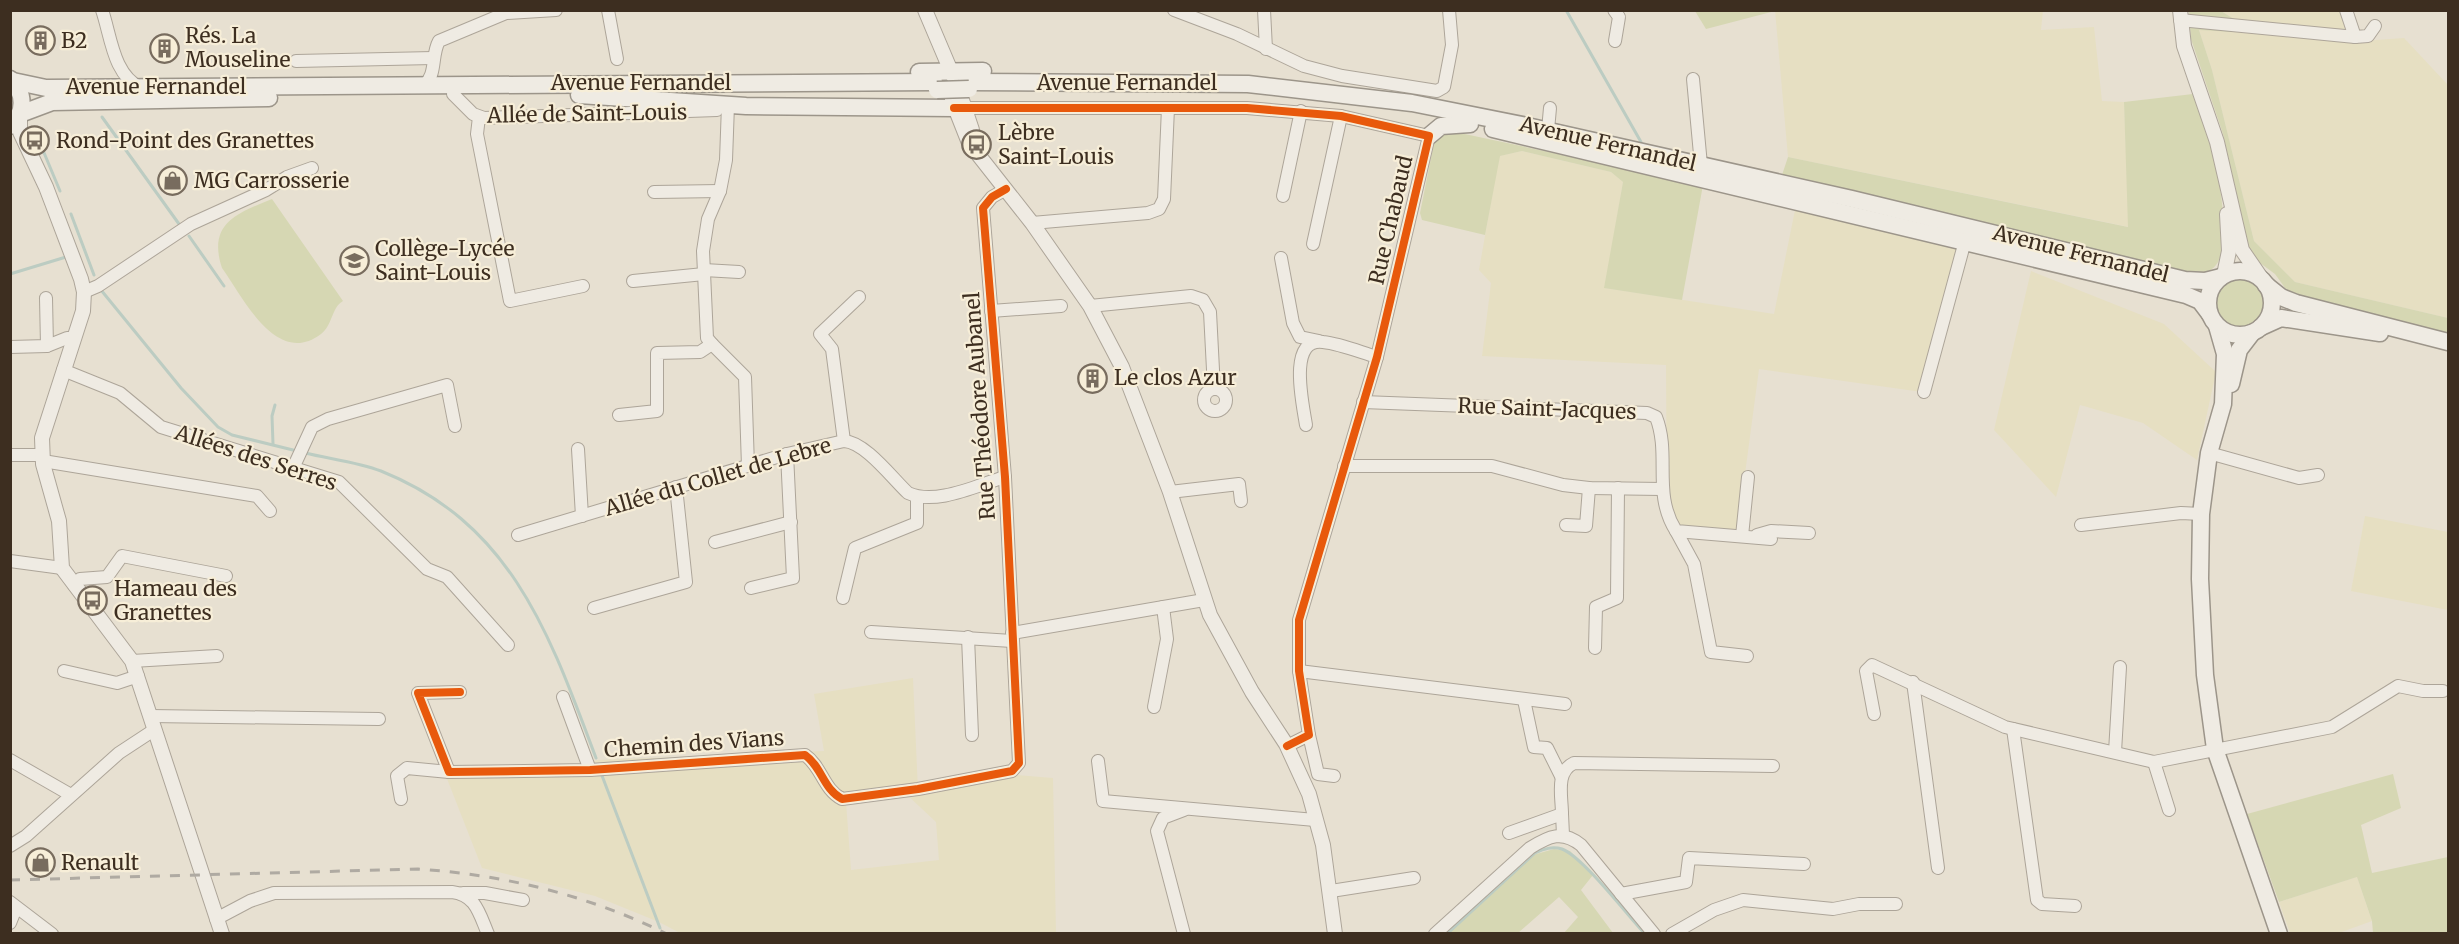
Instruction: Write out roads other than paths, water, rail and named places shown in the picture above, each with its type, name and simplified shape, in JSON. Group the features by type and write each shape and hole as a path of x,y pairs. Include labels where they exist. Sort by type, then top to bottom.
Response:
{"main road":[{"name":"Avenue Fernandel","path":"12,80 46,88 637,84 1166,90 1275,94 1386,108 1470,124 1965,241 2187,295 2200,301 2213,320"},
{"path":"12,80 22,97 15,120"},
{"name":"Avenue Fernandel","path":"15,120 52,102 453,94 579,95 1185,82 1313,90 1412,104 1548,130 1931,217 2186,280 2205,281 2222,276"},
{"path":"579,95 728,105 953,88"},
{"path":"1429,136 1440,126 1470,124"},
{"path":"2223,404 2225,354 2213,320 2209,293 2222,276 2245,272 2282,297 2296,303 2448,343"},
{"path":"2265,284 2272,302 2271,311 2239,350 2231,385 2209,453 2201,514 2200,579 2205,675 2215,749 2278,933"},
{"path":"2213,320 2234,334 2257,330 2281,318 2448,343"}],"street":[{"path":"102,10 112,51 132,82 141,88"},
{"path":"424,85 432,74 433,58 439,41 447,36 506,12 556,10"},
{"path":"608,10 617,59"},
{"path":"925,10 953,88 969,143 1032,223 1090,306 1122,367 1170,492 1204,600 1252,692 1287,746 1309,794 1331,891 1335,933"},
{"path":"1174,10 1237,34 1266,50 1304,66 1341,76 1437,91 1444,87 1452,45 1449,10"},
{"path":"1264,10 1266,50"},
{"path":"1614,10 1618,17 1615,41"},
{"path":"2346,10 2355,37"},
{"path":"2265,284 2242,250 2217,142 2184,46 2180,15 2355,37 2368,36 2375,26"},
{"path":"296,61 433,58"},
{"path":"1693,79 1701,165"},
{"name":"Rue Chabaud","path":"953,88 1168,108 1207,106 1301,111 1341,116 1429,136 1377,357 1299,620 1299,671 1309,735 1318,774 1334,776"},
{"name":"Allée de Saint-Louis","path":"453,94 473,113 621,115 716,111 728,105"},
{"path":"728,105 726,160 720,191 708,219 703,251 707,338 745,377 748,466"},
{"path":"1032,223 1148,213 1159,209 1164,199 1168,108"},
{"path":"1548,130 1550,108"},
{"path":"1283,196 1301,111"},
{"path":"473,113 510,300 583,286"},
{"path":"1313,244 1341,116"},
{"path":"15,120 46,187 84,292 83,311 42,438 42,458 59,521 62,568 132,660 222,933"},
{"path":"10,134 26,146"},
{"path":"84,292 98,286 191,225 266,190 287,177 312,168"},
{"path":"2222,276 2229,251 2226,178"},
{"name":"Rue Théodore Aubanel","path":"1006,189 992,197 983,208 1005,477 1012,637"},
{"path":"654,192 720,191"},
{"path":"1924,392 1965,241"},
{"path":"1281,258 1293,323 1300,337 1377,357"},
{"path":"633,281 704,272 739,272"},
{"path":"1090,306 1191,296 1203,300 1210,312 1214,389"},
{"path":"844,441 832,349 820,334 859,297"},
{"path":"46,298 47,346"},
{"path":"991,311 1061,306"},
{"path":"10,347 47,346 67,338 74,338"},
{"path":"1306,425 1300,369 1301,354 1308,345 1321,341"},
{"path":"619,415 657,411 657,353 700,352 712,344"},
{"name":"Allées des Serres","path":"63,370 120,393 161,427 294,466 339,482 427,569 447,577 508,645"},
{"path":"294,466 312,427 447,385 455,426"},
{"name":"Rue Saint-Jacques","path":"1363,402 1647,413 1656,417 1661,430 1662,489 1666,516 1694,564 1711,652 1748,656"},
{"name":"Allée du Collet de Lebre","path":"518,535 787,454 844,441 852,441 862,447 908,493 917,497"},
{"path":"578,449 582,516"},
{"path":"2209,453 2299,478 2318,475"},
{"path":"751,588 793,578 787,454"},
{"path":"10,455 42,458 257,496 270,511"},
{"path":"1344,466 1492,466 1563,485 1589,488 1662,489"},
{"path":"843,598 855,548 916,523 917,497 938,497 1005,477"},
{"path":"1747,537 1748,477"},
{"path":"1170,492 1239,484 1241,501"},
{"path":"594,608 686,582 676,487"},
{"path":"1566,525 1586,526 1589,488"},
{"path":"1611,550 1615,488"},
{"path":"1595,648 1596,607 1617,598 1615,488"},
{"path":"2081,525 2181,513 2201,514"},
{"path":"715,542 791,522"},
{"path":"1676,531 1771,539"},
{"path":"1747,537 1771,531 1809,533"},
{"path":"74,585 80,579 107,577 122,556 225,576"},
{"path":"10,561 62,568"},
{"path":"871,632 1012,637 1204,600"},
{"path":"1154,707 1167,639 1163,607"},
{"path":"968,637 972,735"},
{"name":"Chemin des Vians","path":"401,799 397,776 406,768 449,772 590,770 805,755 815,762 833,794 842,799 918,789 1012,771 1019,763 1012,637"},
{"path":"132,660 217,656"},
{"path":"1874,714 1867,667 1880,666 1991,721 2013,729 2154,762 2332,728 2398,686 2423,691 2443,691"},
{"path":"2115,752 2120,667"},
{"path":"64,671 117,683 138,678"},
{"path":"1299,671 1565,705"},
{"path":"1913,682 1938,868"},
{"path":"449,772 418,693 460,692"},
{"path":"563,697 590,770"},
{"path":"1524,700 1534,747 1547,748 1561,776 1563,835"},
{"path":"10,846 152,723 379,719"},
{"path":"2013,729 2037,900 2042,904 2075,906"},
{"path":"1287,746 1309,735"},
{"path":"10,760 71,795"},
{"path":"1098,761 1103,801 1315,820"},
{"path":"2154,762 2169,810"},
{"path":"1561,776 1565,767 1574,763 1773,766"},
{"path":"1184,933 1157,831 1163,818 1186,809"},
{"path":"1509,833 1562,814"},
{"path":"1436,933 1530,848 1548,837 1563,835 1571,837 1581,845 1654,933"},
{"path":"1621,894 1686,882 1689,858 1804,864"},
{"path":"1331,891 1414,878"},
{"path":"216,919 250,901 274,893 485,893 523,900"},
{"path":"462,893 475,902 488,933"},
{"path":"1672,933 1714,910 1743,900 1833,909 1859,904 1896,904"},
{"path":"10,923 13,905 52,933"}],"waterway":[{"path":"1566,10 1641,142"},
{"path":"102,117 179,224"},
{"path":"37,136 60,191"},
{"path":"71,214 94,275"},
{"path":"189,236 224,286"},
{"path":"10,274 66,257"},
{"path":"101,290 181,388 218,427 232,435 293,450"},
{"path":"273,444 272,416 275,405"},
{"path":"305,453 381,471 426,494 464,521 495,553 521,589 543,628 562,669 596,758"},
{"path":"601,773 660,928"},
{"path":"1447,934 1535,853 1555,848 1571,854 1581,863 1645,934"}],"railway":[{"path":"10,880 418,869 482,876 546,889 607,908 667,934"}],"place":[{"name":"B2","path":"40,41"},
{"name":"Rés. La Mouseline","path":"164,48"},
{"name":"Rond-Point des Granettes","path":"35,141"},
{"name":"Lèbre Saint-Louis","path":"977,145"},
{"name":"MG Carrosserie","path":"173,181"},
{"name":"Collège-Lycée Saint-Louis","path":"354,261"},
{"name":"Le clos Azur","path":"1093,378"},
{"name":"Hameau des Granettes","path":"93,601"},
{"name":"Renault","path":"40,863"}]}
